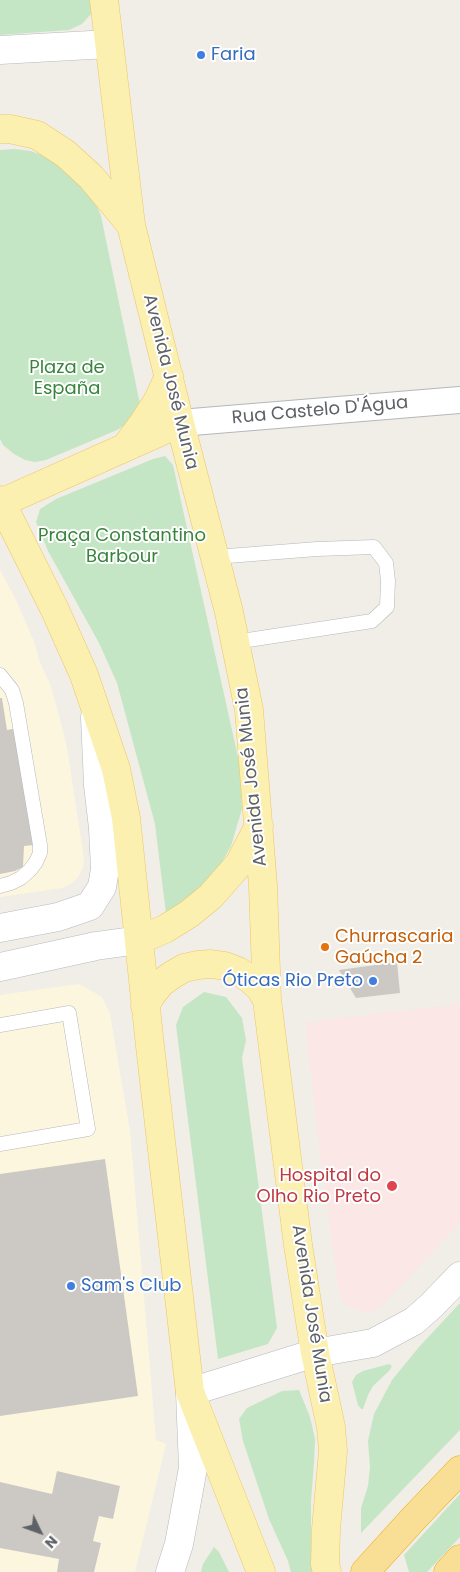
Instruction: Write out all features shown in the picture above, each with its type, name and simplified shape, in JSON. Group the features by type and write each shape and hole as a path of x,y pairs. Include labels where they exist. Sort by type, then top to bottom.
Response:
{"highway":[{"path":"366,1572 460,1470"},
{"path":"448,1572 460,1560"}],"main road":[{"name":"Avenida José Munia","path":"104,0 131,224 229,612 249,710 259,826 268,1000 298,1245 315,1353 331,1427 333,1451 326,1529 326,1568"},
{"path":"0,50 109,44"},
{"path":"0,129 10,129 36,135 66,154 91,177 131,224"},
{"path":"127,446 158,400 169,376"},
{"path":"170,1572 179,1544 193,1468 190,1392 145,1006 126,818 116,769 84,675 0,502 180,423"},
{"path":"0,928 58,917 90,906 102,887 105,869 98,785 95,708"},
{"path":"0,967 96,946 139,940 165,928 189,914 211,896 238,864 259,826"},
{"path":"145,1006 156,988 172,974 184,968 205,964 226,966 238,971 260,988 268,1000"},
{"path":"190,1392 315,1353 373,1342 396,1332 414,1321 460,1276"},
{"path":"190,1392 261,1572"}],"street":[{"name":"Rua Castelo D'Água","path":"180,423 460,400"}],"lane":[{"path":"215,557 317,549 374,547 386,562 388,581 387,607 372,621 235,642"},
{"path":"0,675 12,690 16,703 40,845 40,853 30,870 21,878 0,886"},
{"path":"0,1025 69,1013 88,1129 0,1144"}],"shaded area":[{"path":"0,570 15,598 35,644 57,708 67,748 84,859 83,867 78,877 71,884 62,888 0,897"},
{"name":"Sam's Club","path":"79,984 102,997 110,1014 130,1131 156,1440 166,1444 135,1572 0,1572 0,995"},
{"name":"Hospital do Olho Rio Preto","path":"460,1004 460,1223 383,1305 374,1311 363,1312 347,1306 339,1292 319,1150 305,1022"}],"green space":[{"path":"0,0 93,0 91,14 82,24 69,30 0,35"},
{"name":"Plaza de España","path":"0,150 31,151 49,158 74,173 96,204 101,216 140,404 127,424 117,430 46,460 35,462 25,460 14,454 3,445 0,439"},
{"name":"Praça Constantino Barbour","path":"165,456 173,465 240,766 242,809 231,846 216,873 198,894 166,914 155,824 117,683 99,643 48,551 36,522 40,509 56,499 153,459"},
{"path":"204,992 226,997 242,1018 246,1040 242,1058 277,1328 268,1344 218,1359 176,1025 183,1007"},
{"path":"460,1303 460,1430 361,1533 361,1508 368,1486 370,1467 368,1441 374,1414 392,1380 419,1347"},
{"path":"389,1364 392,1366 389,1371 373,1386 363,1409 361,1409 358,1405 352,1382 356,1375 363,1371"},
{"path":"299,1390 310,1417 315,1439 311,1501 313,1572 291,1572 269,1519 243,1441 239,1419 247,1408 282,1391"},
{"path":"460,1494 460,1537 427,1572 409,1572 404,1555"},
{"path":"214,1547 219,1552 229,1572 201,1572 203,1564"}],"building":[{"path":"0,698 2,698 7,730 17,728 34,845 24,846 23,867 0,874"},
{"name":"Óticas Rio Preto","path":"397,962 400,993 356,998 339,970"},
{"name":"Sam's Club","path":"105,1159 138,1396 0,1416 0,1174"},
{"path":"57,1471 120,1486 113,1519 99,1516 93,1541 101,1543 94,1572 57,1572 59,1559 0,1548 0,1482 52,1494"}],"place":[{"name":"Faria","path":"201,55"},
{"name":"Churrascaria Gaúcha 2","path":"325,947"},
{"name":"Óticas Rio Preto","path":"373,981"},
{"name":"Hospital do Olho Rio Preto","path":"392,1186"},
{"name":"Sam's Club","path":"71,1286"}]}
